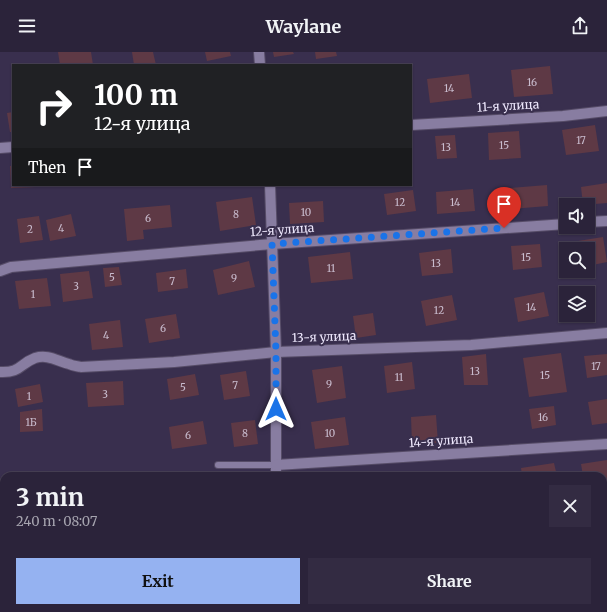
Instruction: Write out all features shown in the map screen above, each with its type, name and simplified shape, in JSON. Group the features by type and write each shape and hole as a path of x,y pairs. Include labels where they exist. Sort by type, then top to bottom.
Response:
{"street":[{"path":"259,52 260,64"},
{"name":"11-я улица","path":"412,125 563,116 607,111"},
{"path":"0,148 12,147"},
{"path":"270,186 276,352 276,472"},
{"path":"595,222 607,221"},
{"name":"12-я улица","path":"0,271 11,267 272,244 559,224"},
{"name":"13-я улица","path":"0,372 10,372 18,369 35,358 44,357 54,358 69,365 81,367 174,362 276,352 471,345 607,333"},
{"name":"14-я улица","path":"276,465 607,444"}],"lane":[{"path":"218,465 276,465"}],"building":[{"path":"58,52 91,52 93,64 60,64"},
{"path":"132,52 153,52 156,64 134,64"},
{"path":"205,52 230,52 231,56 207,61"},
{"path":"273,52 293,52 294,54 274,57"},
{"path":"315,52 336,52 337,56 316,59"},
{"path":"550,66 553,94 514,97 511,70"},
{"path":"469,74 472,98 430,103 427,79"},
{"path":"12,112 12,132 10,132 7,113"},
{"path":"595,125 599,151 566,155 562,130"},
{"path":"519,131 521,158 489,160 488,133"},
{"path":"455,135 457,158 437,159 435,136"},
{"path":"10,166 12,166 12,186 37,186 37,187 11,188"},
{"path":"607,183 607,203 595,204 595,198 582,198 581,187"},
{"path":"547,185 548,206 511,209 510,188"},
{"path":"473,189 475,211 437,214 436,192"},
{"path":"413,190 416,211 387,215 384,194"},
{"path":"252,197 256,225 220,231 216,202"},
{"path":"323,201 324,222 290,224 289,203"},
{"path":"170,205 172,227 143,230 144,239 127,241 124,209"},
{"path":"71,214 76,236 50,241 46,220"},
{"path":"39,216 43,240 20,243 17,219"},
{"path":"603,237 607,262 595,265 595,242 578,241"},
{"path":"540,244 542,267 513,270 511,246"},
{"path":"451,249 453,273 422,276 419,253"},
{"path":"350,252 353,279 311,283 308,257"},
{"path":"249,261 255,287 218,295 213,270"},
{"path":"119,267 122,285 105,287 103,268"},
{"path":"186,269 188,288 158,292 156,273"},
{"path":"89,271 93,298 63,302 60,274"},
{"path":"47,278 51,306 19,309 15,281"},
{"path":"544,292 549,316 518,322 514,298"},
{"path":"452,295 457,320 426,326 421,301"},
{"path":"373,313 376,335 356,338 353,316"},
{"path":"176,314 180,338 149,343 145,319"},
{"path":"120,320 123,347 92,350 89,324"},
{"path":"561,353 567,392 529,397 523,358"},
{"path":"486,354 488,385 464,385 462,357"},
{"path":"607,354 607,375 587,378 584,356"},
{"path":"412,362 415,389 387,393 384,366"},
{"path":"342,366 346,398 317,403 312,370"},
{"path":"246,371 250,396 224,400 220,375"},
{"path":"195,374 199,395 170,400 167,379"},
{"path":"123,381 124,405 88,407 86,383"},
{"path":"40,384 43,402 18,407 15,389"},
{"path":"607,399 607,423 592,425 588,402"},
{"path":"554,406 556,425 532,429 529,409"},
{"path":"42,409 43,431 20,432 20,412"},
{"path":"436,415 438,443 412,444 411,417"},
{"path":"345,417 349,445 315,449 311,422"},
{"path":"255,420 258,444 234,447 231,423"},
{"path":"203,421 207,444 172,449 169,427"},
{"path":"607,460 607,472 582,472 581,464"},
{"path":"554,463 556,472 522,472 521,468"},
{"path":"24,471 70,472 24,472"}],"route":[{"path":"276,409 276,352 272,244 504,228"}]}
